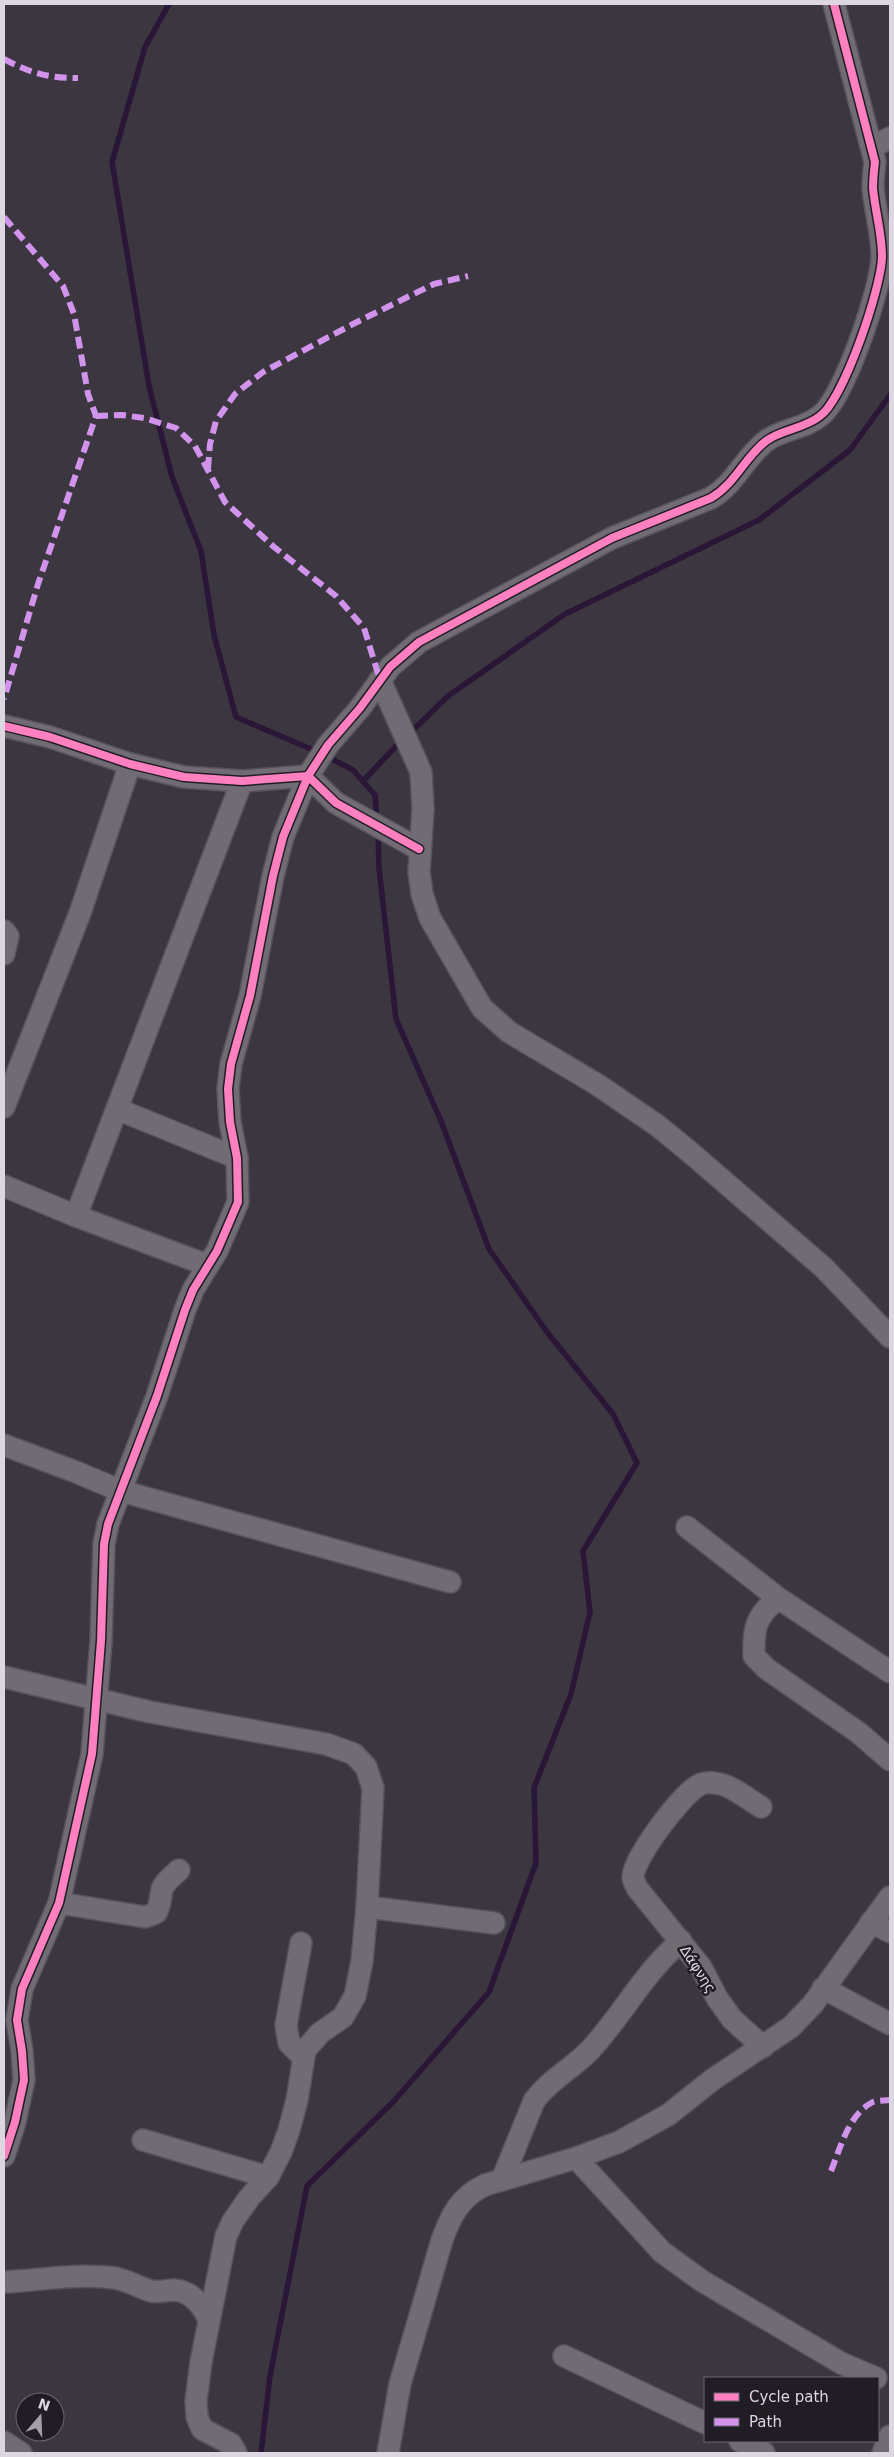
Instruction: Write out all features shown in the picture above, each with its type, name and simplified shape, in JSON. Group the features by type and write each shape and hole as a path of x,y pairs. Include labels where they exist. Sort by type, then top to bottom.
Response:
{"street":[{"path":"4,2156 15,2122 24,2080 17,2020 22,1988 59,1903 87,1784 92,1754 101,1641 104,1544 108,1524 157,1396 193,1290 217,1251 238,1202 240,1186 230,1122 228,1089 231,1064 250,996 282,837 308,776 328,744 360,708 380,680 400,658 419,642 478,608 612,538 711,498 725,490 755,451 766,441 821,416 839,388 855,354 878,281 882,256 873,186 875,162 881,142 834,4"},
{"path":"380,680 421,772 423,809 419,849 420,882 430,918 462,976 488,1014 509,1032 630,1106 691,1153 824,1268 890,1337"},
{"path":"4,726 50,737 130,764 184,777 242,781 308,776 336,803 419,849"},
{"path":"4,1107 80,913 130,764"},
{"path":"76,1216 242,781"},
{"path":"4,931 8,936 4,954"},
{"path":"117,1109 237,1158"},
{"path":"4,1186 76,1216 207,1265"},
{"path":"4,1446 76,1472 120,1491 450,1582"},
{"path":"687,1527 778,1598 890,1672"},
{"path":"778,1598 766,1608 757,1621 753,1640 754,1656 767,1669 859,1733 890,1760"},
{"path":"4,1677 150,1712 326,1744 354,1754 366,1766 373,1788 362,1961 355,1996 344,2017 309,2043 303,2057 302,2071 289,2130 268,2177 249,2198 233,2221 226,2236 209,2321 196,2401 197,2418 202,2429 231,2444 236,2453"},
{"name":"Δάφνης","path":"761,1807 728,1787 714,1782 700,1784 685,1796 668,1816 644,1852 633,1878 637,1888 701,1967 717,1998 732,2019 762,2047"},
{"path":"59,1903 145,1917 156,1913 161,1904 162,1889 178,1870"},
{"path":"388,2453 400,2384 450,2217 457,2206 474,2190 576,2158 619,2142 651,2126 712,2080 791,2027 813,2004 890,1897"},
{"path":"366,1907 494,1923"},
{"path":"871,1922 890,1932"},
{"path":"502,2180 534,2101 541,2091 589,2051 651,1970 681,1941"},
{"path":"301,1944 286,2025 289,2043 303,2057"},
{"path":"823,1988 890,2024"},
{"path":"143,2140 268,2177"},
{"path":"576,2158 634,2223 662,2252 678,2264 702,2281 841,2363 872,2377"},
{"path":"4,2282 89,2277 113,2278 135,2283 150,2291 174,2290 186,2294 204,2308 209,2321"},
{"path":"564,2356 704,2423"},
{"path":"883,2453 890,2436"},
{"path":"4,2442 21,2453"},
{"path":"742,2442 764,2453"}],"waterway":[{"path":"169,4 145,47 112,162 149,386 172,477 201,551 214,635 236,717 318,752"},
{"path":"408,735 448,696 565,614 759,520 850,450 890,395"},
{"path":"363,781 401,741"},
{"path":"326,756 353,770 375,795 377,820"},
{"path":"261,2453 270,2376 307,2186 394,2101 489,1992 536,1863 534,1788 571,1694 590,1612 583,1551 637,1463 613,1414 547,1332 489,1249 441,1121 396,1019 379,868 378,831"}],"marked path":[{"path":"4,59 40,74 78,78"},
{"path":"4,217 63,286 74,314 88,394 96,416 38,584 4,699"},
{"path":"208,469 210,444 216,421 235,394 263,372 434,284 468,276"},
{"path":"96,416 122,415 144,418 176,428 195,446 225,502 274,547 336,596 364,628 380,680"},
{"path":"831,2171 846,2134 856,2116 871,2103 890,2100"}],"cycle path":[{"path":"4,726 50,737 130,764 184,777 242,781 308,776 328,745 360,708 390,667 419,642 612,538 711,498 734,478 766,441 807,424 820,416 830,405 840,388 860,341 876,291 882,256 873,188 875,162 834,4"},
{"path":"4,2156 15,2122 24,2080 17,2020 22,1989 59,1903 92,1754 101,1641 104,1544 108,1524 157,1396 193,1290 217,1251 238,1202 237,1158 230,1122 228,1089 231,1064 250,996 273,876 283,837 308,776 336,803 419,849"}]}
